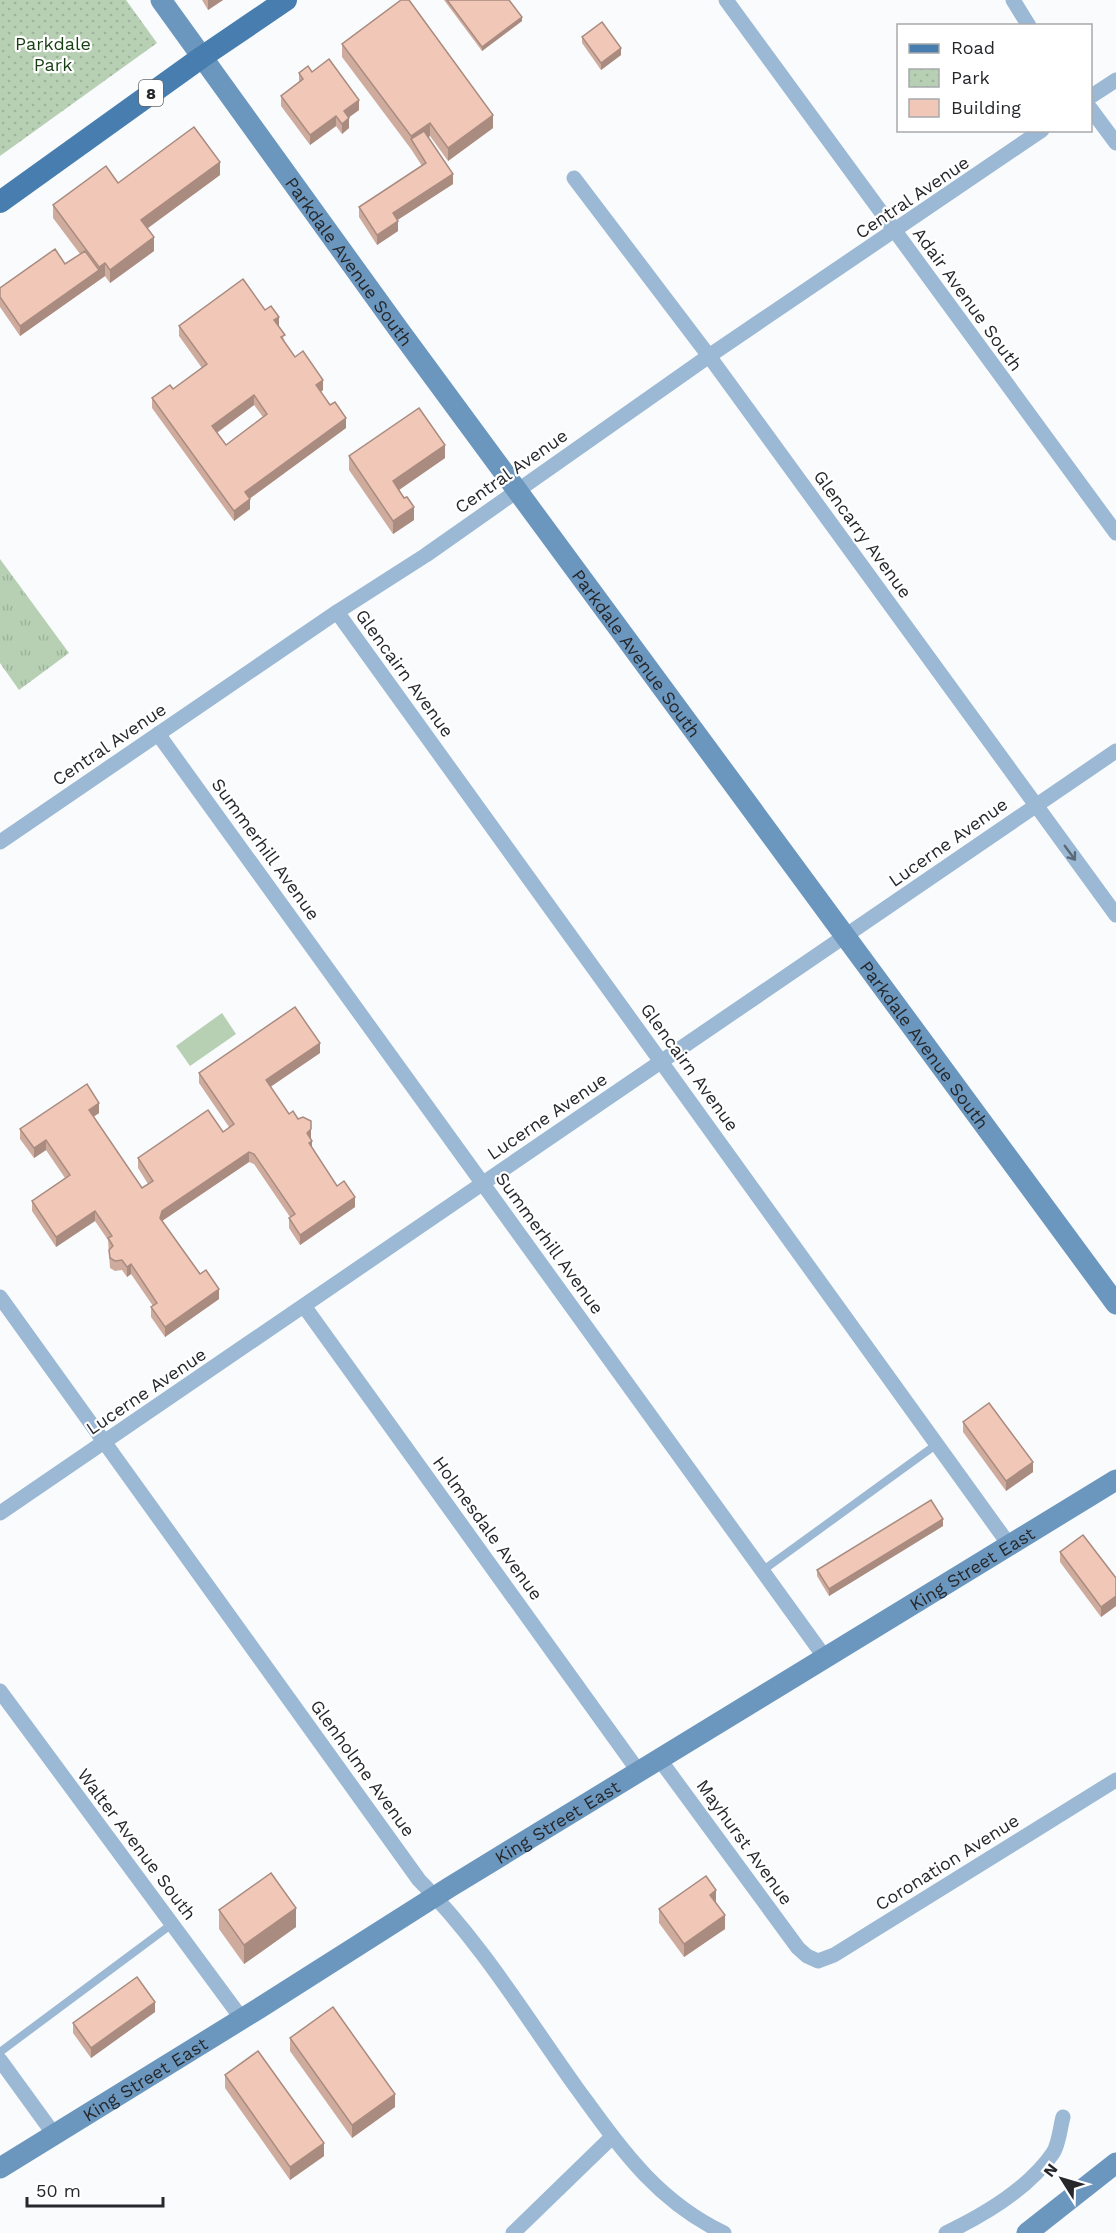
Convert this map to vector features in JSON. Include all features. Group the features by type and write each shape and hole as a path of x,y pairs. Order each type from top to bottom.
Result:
{"main road":[{"name":"Parkdale Avenue South","path":"161,0 516,490 1116,1304"},
{"name":"8","path":"0,202 202,57 286,0"},
{"name":"King Street East","path":"0,2168 53,2133 242,2019 435,1896 1116,1480"},
{"path":"1027,2233 1114,2168"}],"street":[{"name":"Adair Avenue South","path":"726,0 1116,533"},
{"path":"1013,0 1028,24"},
{"path":"1092,96 1116,80"},
{"path":"1092,111 1116,143"},
{"name":"Central Avenue","path":"0,842 337,612 426,555 709,356 896,232 1039,132"},
{"name":"Glencarry Avenue","path":"574,178 709,356 1116,915"},
{"name":"Glencairn Avenue","path":"337,612 1010,1546"},
{"name":"Summerhill Avenue","path":"158,734 826,1659"},
{"name":"Lucerne Avenue","path":"0,1513 1116,751"},
{"name":"Glenholme Avenue","path":"0,1297 419,1880 452,1914 612,2137 647,2180 703,2223 724,2233"},
{"name":"Holmesdale Avenue","path":"304,1306 639,1772"},
{"name":"Walter Avenue South","path":"0,1691 242,2019"},
{"name":"Mayhurst Avenue","path":"660,1760 798,1948"},
{"name":"Coronation Avenue","path":"798,1948 807,1956 818,1961 834,1955 1116,1780"},
{"path":"0,2060 53,2133"},
{"path":"946,2233 972,2220 1029,2180 1054,2152 1063,2117"},
{"path":"513,2233 612,2137"}],"lane":[{"path":"762,1570 937,1443"},
{"path":"0,2052 172,1924"}],"green space":[{"name":"Parkdale Park","path":"0,0 126,0 157,43 0,156"},
{"path":"0,559 69,653 19,690 0,663"},
{"path":"222,1013 236,1034 190,1066 176,1046"}],"building":[{"path":"401,0 409,0 493,115 448,148 430,123 411,136 342,44"},
{"path":"447,0 509,0 522,17 482,47"},
{"path":"602,22 621,48 601,63 582,37"},
{"path":"329,59 359,100 344,111 349,118 342,124 336,116 310,135 281,96 303,79 299,73 308,66 312,72"},
{"path":"194,127 220,162 141,220 154,237 110,270 105,263 99,267 53,205 106,166 118,183"},
{"path":"424,131 453,174 393,213 398,221 377,235 359,207 426,163 411,139"},
{"path":"55,249 65,264 85,251 99,270 20,326 0,297 0,288"},
{"path":"243,279 265,310 271,306 279,317 274,320 285,335 281,337 295,357 303,351 323,380 316,385 330,405 335,402 346,418 245,492 250,499 234,511 152,398 170,385 173,389 207,364 179,326","holes":["254,395 267,414 226,445 212,426"]},
{"path":"419,408 445,445 393,481 404,498 407,497 414,507 393,521 349,456"},
{"path":"295,1007 320,1043 266,1080 289,1114 293,1111 298,1119 303,1117 311,1121 311,1129 307,1133 312,1141 309,1143 337,1186 344,1181 355,1197 300,1235 289,1218 295,1214 254,1154 249,1152 162,1211 160,1218 200,1274 206,1270 219,1289 165,1327 151,1307 157,1303 131,1264 127,1267 122,1260 115,1261 110,1258 109,1250 113,1246 108,1238 112,1236 95,1211 56,1237 32,1201 70,1175 46,1140 34,1148 20,1129 87,1084 99,1103 89,1110 142,1188 153,1181 138,1158 208,1110 223,1132 234,1124 199,1073"},
{"path":"989,1403 1033,1462 1006,1481 963,1422"},
{"path":"931,1500 943,1519 829,1589 817,1570"},
{"path":"1083,1535 1116,1578 1116,1596 1101,1607 1060,1552"},
{"path":"271,1873 296,1908 244,1945 219,1910"},
{"path":"706,1876 716,1890 710,1895 725,1915 684,1944 659,1909"},
{"path":"137,1977 155,2002 91,2048 73,2023"},
{"path":"333,2007 395,2094 352,2125 290,2038"},
{"path":"258,2051 324,2143 290,2167 225,2075"}]}
